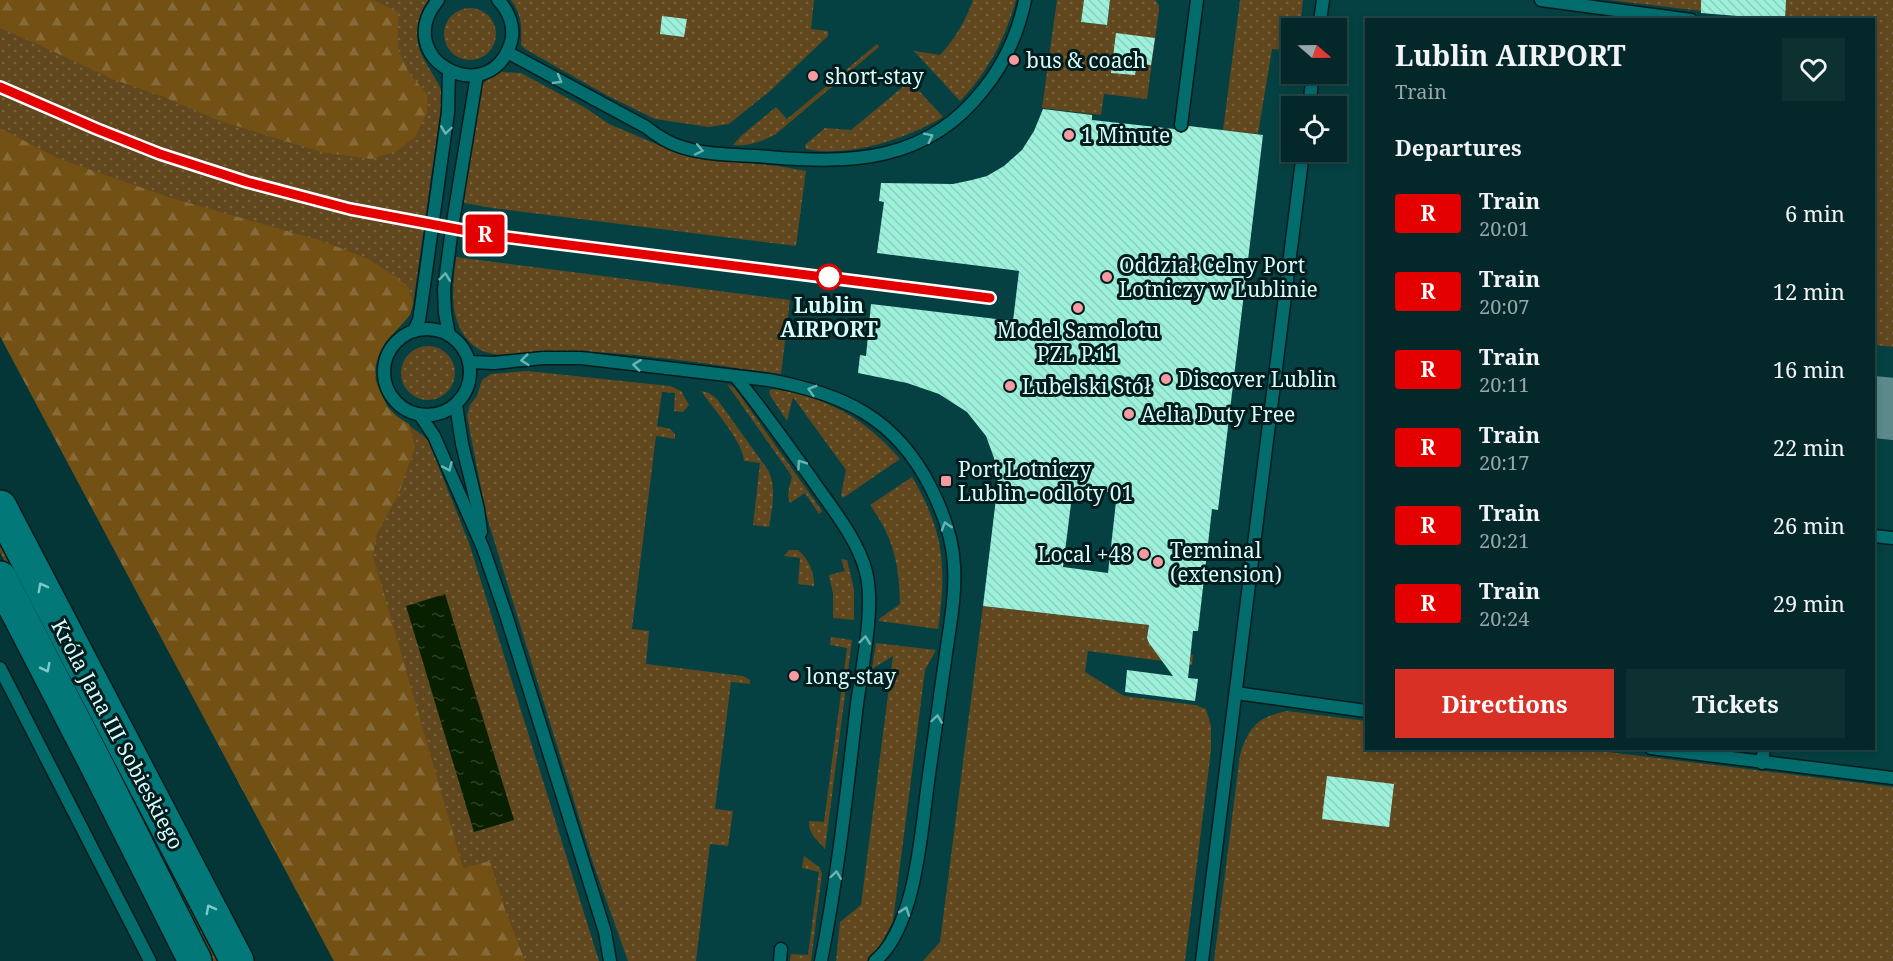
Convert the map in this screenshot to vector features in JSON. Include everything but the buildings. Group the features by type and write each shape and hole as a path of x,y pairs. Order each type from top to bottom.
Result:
{"main road":[{"name":"Króla Jana III Sobieskiego","path":"0,507 237,961"},
{"name":"Króla Jana III Sobieskiego","path":"0,578 195,961"}],"lane":[{"path":"438,0 430,9 426,23 425,37 429,51 437,63 463,76 487,72 496,66 507,52 512,39 512,26 508,12 498,0"},
{"path":"507,52 666,141 680,146 719,154 826,161 845,160 874,156 911,146 943,130 959,117 987,86 1007,56 1020,24 1025,0"},
{"path":"1181,125 1197,0"},
{"path":"1320,18 1323,0"},
{"path":"1541,0 1675,18"},
{"path":"414,331 419,320 448,112 449,71"},
{"path":"449,335 444,289 477,75"},
{"path":"1202,961 1302,162"},
{"path":"432,330 449,335 458,342 469,362 471,374 464,396 456,405 439,414 420,415 397,404 385,382 384,369 393,346 414,331 432,330"},
{"path":"469,362 494,363 543,358 582,358 769,380 819,392 866,413 884,425 918,462 940,505 949,533 954,578 951,613 915,874 905,914 891,942 875,961"},
{"path":"735,376 773,424 837,515 858,550 866,571 869,589 867,631 842,829 821,961"},
{"path":"456,405 462,444 478,509 483,548"},
{"path":"420,415 434,436 483,548 605,932 610,961"},
{"path":"1875,536 1893,538"},
{"path":"0,668 150,961"},
{"path":"1236,693 1365,711"},
{"path":"1666,750 1893,778"},
{"path":"1762,763 1764,750"},
{"path":"605,932 620,961"}],"shaded area":[{"path":"0,0 1893,0 1893,961 334,961 0,336"},
{"path":"0,0 429,0 420,18 417,32 418,42 420,51 443,94 413,304 405,320 380,351 376,382 383,401 390,410 428,440 469,543 599,961 334,961 0,336"},
{"path":"511,0 814,0 811,29 828,31 828,36 770,91 729,124 709,127 655,119 608,96 525,49 521,45 519,16"},
{"path":"973,0 1016,0 1007,28 987,67 960,101 914,51 940,55 960,29"},
{"path":"1057,0 1084,0 1081,22 1107,25 1110,0 1155,0 1159,5 1159,10 1147,99 1104,94 1101,115 1042,108"},
{"path":"1240,0 1303,0 1301,18 1281,18 1281,50 1272,49 1258,134 1223,130"},
{"path":"1609,0 1893,0 1893,347 1875,345 1875,18 1761,18"},
{"path":"465,8 475,8 485,12 492,19 496,34 492,49 485,56 475,60 465,60 455,56 448,49 444,39 444,29 448,19 455,12"},
{"path":"877,44 879,47 776,134 755,143 733,145 776,107 787,119"},
{"path":"501,72 521,73 584,107 609,124 668,149 697,157 806,171 796,246 464,203 473,119 481,86 491,76"},
{"path":"910,81 943,117 912,133 877,145 840,151 806,149 805,145 825,128 851,130"},
{"path":"456,257 790,300 781,374 666,358 608,353 550,351 501,355 482,351 465,337 459,327 453,293"},
{"path":"428,346 438,348 447,354 453,363 455,373 453,383 447,392 438,398 428,400 418,398 409,392 403,383 401,373 403,363 409,354 418,348"},
{"path":"527,371 670,386 681,391 689,405 683,412 674,411 675,393 662,392 657,426 670,429 675,434 675,439 656,436 632,629 649,631 646,664 743,676 750,680 750,684 731,682 715,809 733,811 728,846 710,844 696,961 628,961 593,863 486,514 467,416 470,405 477,396 482,380 491,374"},
{"path":"727,384 734,387 822,511 819,514 805,493 790,503 788,493 792,477"},
{"path":"772,389 809,397 843,411 873,432 900,459 843,498 841,495 846,470 793,397 787,421 770,395 769,391"},
{"path":"701,391 717,399 768,470 773,491 769,527 753,525 760,463 744,461 743,453 727,425"},
{"path":"912,477 923,496 937,532 942,568 938,629 879,621 900,604 899,590 894,552 885,529 870,505"},
{"path":"0,527 220,961 211,961 0,552"},
{"path":"789,550 798,550 805,557 812,571 814,586 798,584 800,558 784,556"},
{"path":"841,559 847,560 854,589 854,620 833,618 833,593 829,575 845,571"},
{"path":"983,606 1149,625 1147,639 1160,651 1193,655 1192,665 1088,651 1085,672 1124,696 1195,705 1206,709 1211,726 1211,750 1185,961 923,961 940,942"},
{"path":"831,637 852,640 825,849 812,833 809,821 824,822 847,648 830,645"},
{"path":"876,643 936,650 925,670 893,921 877,952 867,961 836,961 840,922 861,905 893,656 872,669"},
{"path":"1287,711 1365,721 1365,750 1592,750 1893,787 1893,961 1214,961 1240,755 1251,730 1261,720"},
{"path":"804,856 819,867 822,873 811,961 790,961 791,954 808,955 819,872 802,868"}],"green space":[{"path":"0,0 373,0 398,12 398,50 409,73 427,94 427,112 416,136 397,151 371,159 321,152 220,121 164,97 112,79 0,28"},
{"path":"0,128 57,158 168,197 319,240 366,258 394,275 408,287 413,304 410,315 386,341 375,366 375,379 387,406 397,417 409,424 415,447 399,493 377,534 373,556 463,868 490,861 504,907 525,961 334,961 0,336"}],"water":[{"path":"445,594 514,820 474,832 406,606"}],"taxiway":[{"path":"1875,407 1893,409"}],"railway":[{"path":"0,87 97,129 196,166 350,209 489,235 990,298"}],"train":[{"name":"R","path":"0,87 160,154 247,182 350,209 489,235 990,298"}],"place":[{"name":"bus & coach","path":"1014,60"},
{"name":"short-stay","path":"813,76"},
{"name":"1 Minute","path":"1069,135"},
{"name":"Lublin AIRPORT","path":"829,277"},
{"name":"Oddział Celny Port Lotniczy w Lublinie","path":"1107,277"},
{"name":"Model Samolotu PZL P.11","path":"1078,308"},
{"name":"Discover Lublin","path":"1166,379"},
{"name":"Lubelski Stół","path":"1010,386"},
{"name":"Aelia Duty Free","path":"1129,414"},
{"name":"Port Lotniczy Lublin - odloty 01","path":"946,481"},
{"name":"Local +48","path":"1144,554"},
{"name":"Terminal (extension)","path":"1158,562"},
{"name":"long-stay","path":"794,676"}]}
